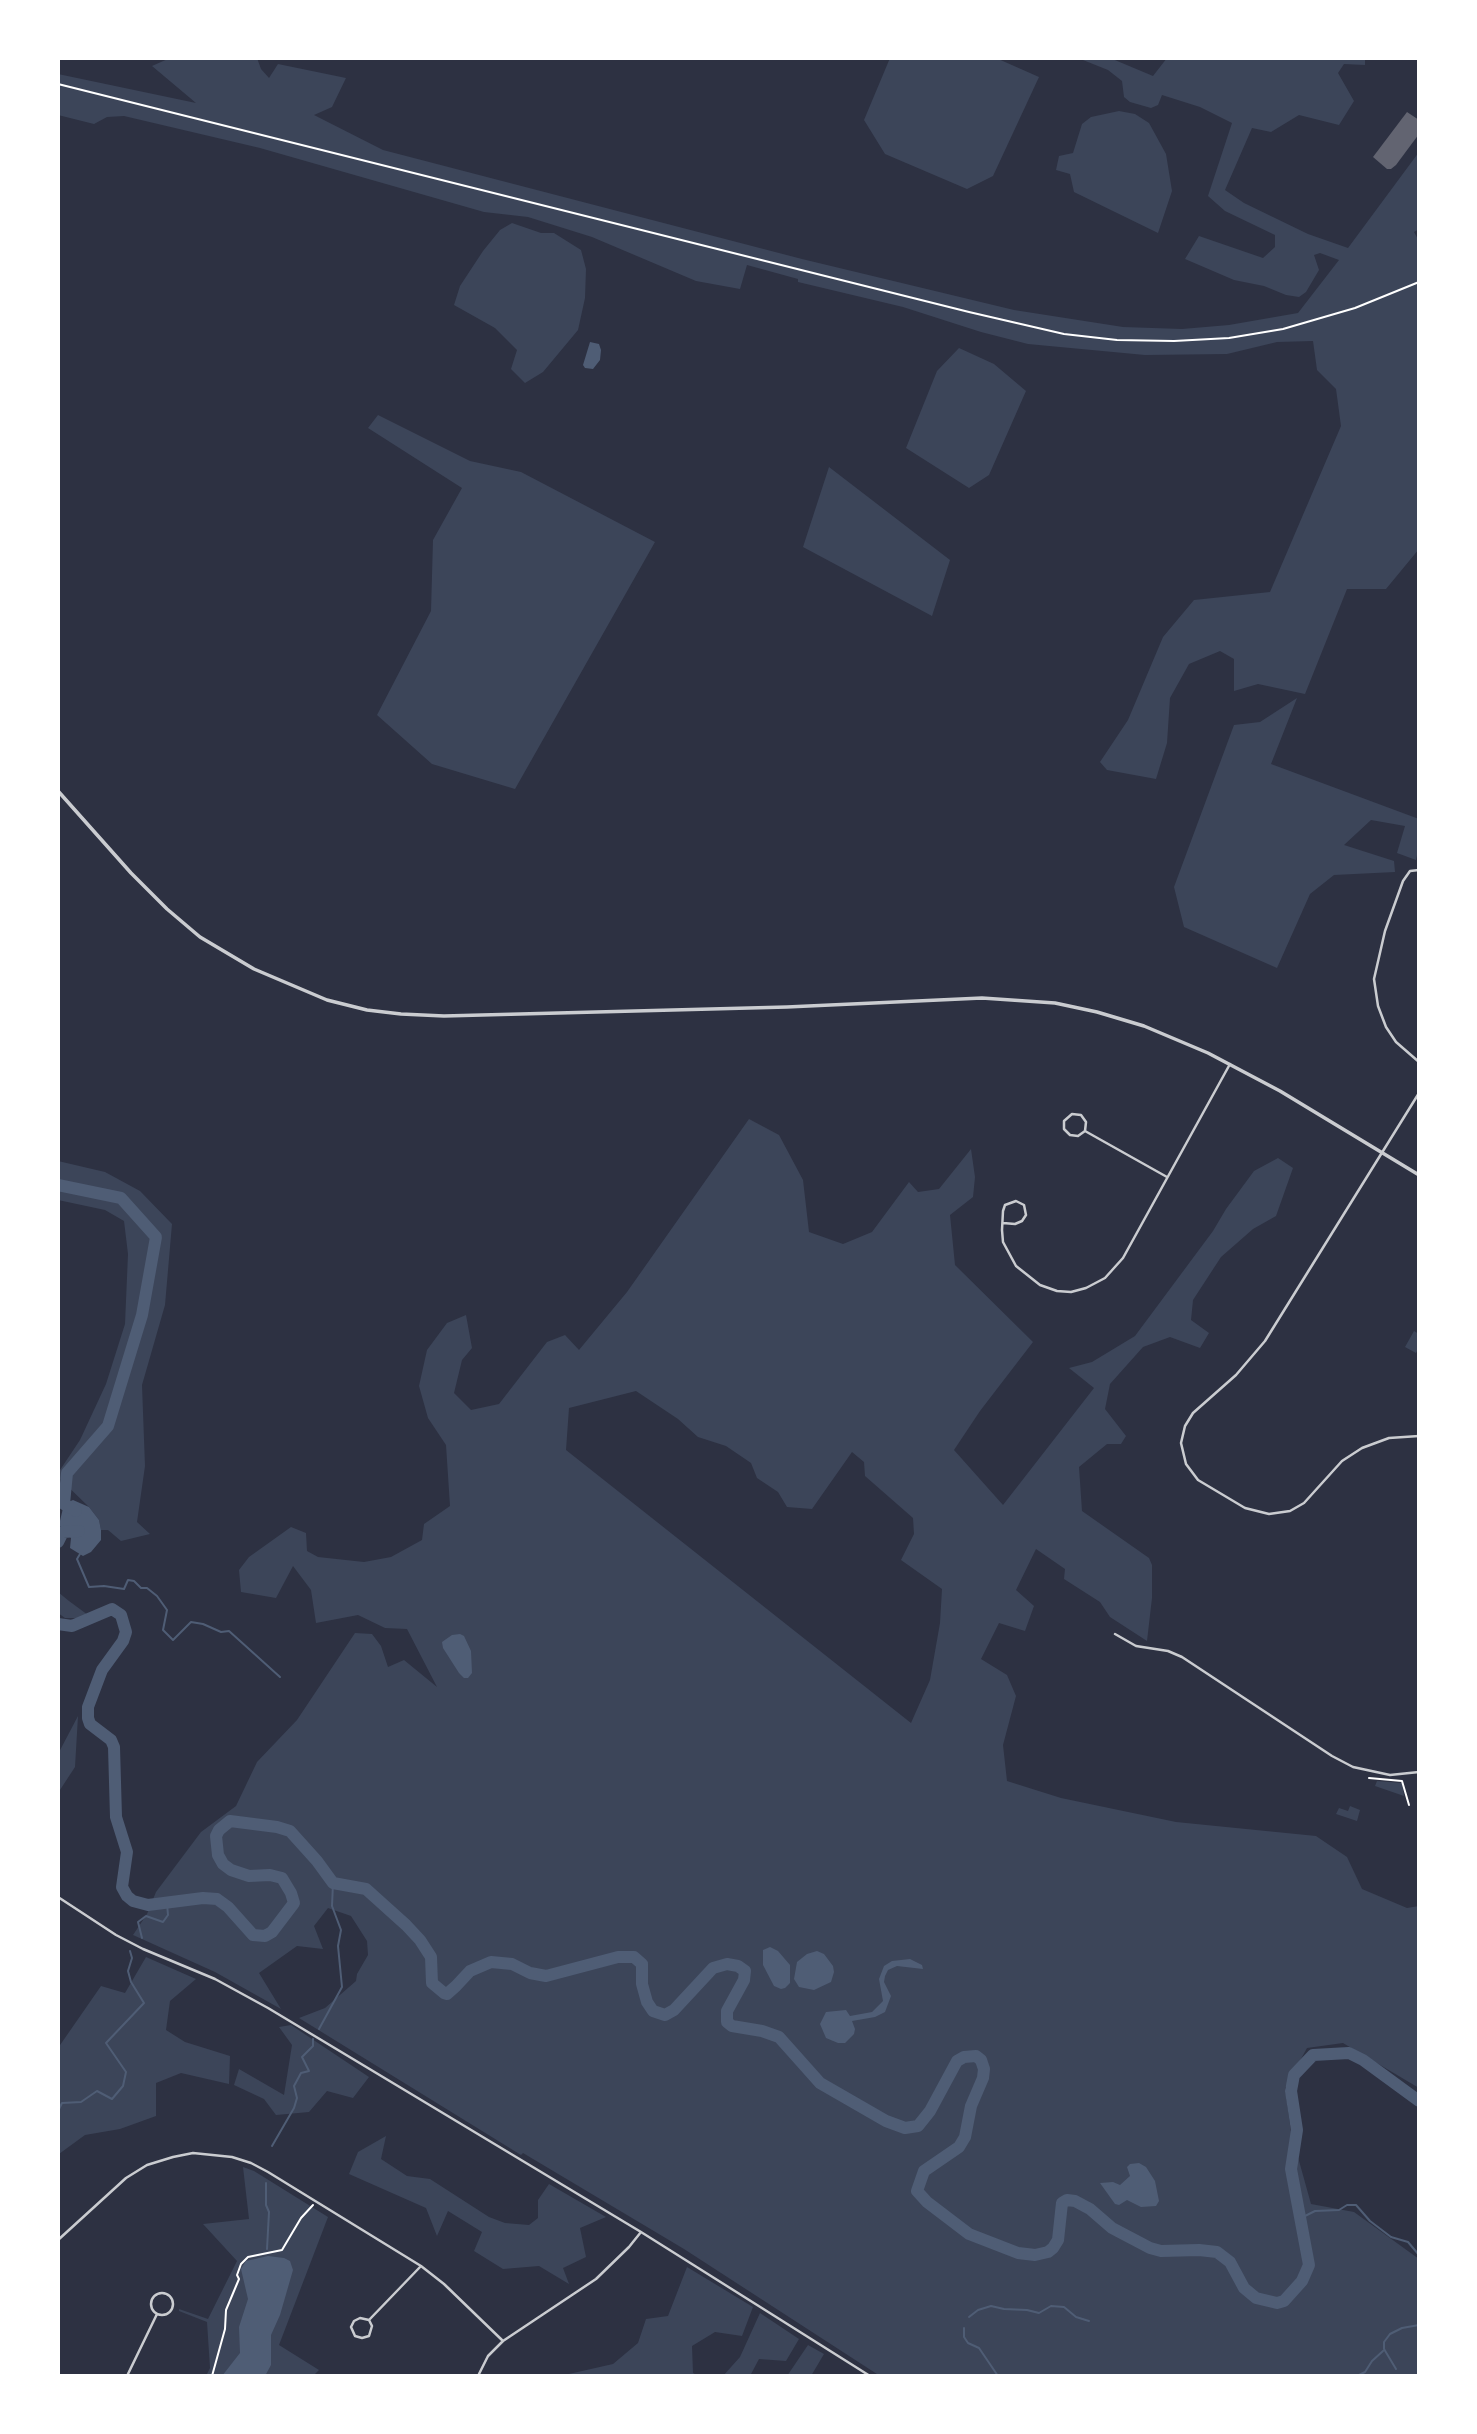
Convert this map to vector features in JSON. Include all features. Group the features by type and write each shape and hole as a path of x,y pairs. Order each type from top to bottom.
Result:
{"street":[{"path":"58,791 131,873 200,937 254,969 327,1000 378,1012 444,1016 787,1007 982,998 1045,1001 1085,1009 1181,1040 1230,1064 1419,1175"},
{"path":"1419,870 1408,872 1403,881 1385,932 1374,985 1378,1006 1388,1032 1419,1062"},
{"path":"1003,1223 1022,1222 1027,1212 1024,1205 1016,1200 1004,1208 1003,1223 1003,1238 1006,1250 1023,1273 1040,1285 1066,1292 1081,1290 1105,1278 1119,1263 1230,1064"},
{"path":"1419,1093 1258,1351 1237,1375 1196,1410 1183,1430 1181,1443 1184,1461 1198,1480 1249,1510 1263,1514 1285,1512 1304,1503 1342,1461 1362,1447 1395,1437 1419,1436"},
{"path":"1070,1114 1079,1114 1086,1122 1085,1131 1078,1136 1070,1135 1064,1129 1064,1121 1070,1114"},
{"path":"1085,1131 1167,1177"},
{"path":"1115,1634 1136,1646 1168,1651 1185,1659 1349,1765 1385,1774 1419,1772"},
{"path":"58,1897 107,1930 143,1949 215,1979 268,2008 641,2232 870,2376"},
{"path":"58,2240 127,2178 147,2165 193,2153 213,2153 251,2163 421,2266 444,2284 503,2341"},
{"path":"478,2376 488,2356 503,2341 596,2279 641,2232"},
{"path":"369,2320 421,2266"},
{"path":"157,2295 167,2295 172,2300 171,2310 166,2314 157,2314 152,2308 152,2301 157,2295"},
{"path":"127,2376 157,2314"},
{"path":"359,2318 369,2320 371,2333 365,2338 355,2336 351,2327 354,2321 359,2318"}],"path":[{"path":"58,84 1064,334 1117,340 1229,338 1283,329 1355,308 1419,282"},
{"path":"1369,1778 1402,1781 1409,1805"},
{"path":"212,2376 225,2329 226,2310 239,2279 237,2275 241,2264 251,2256 282,2250 301,2218 315,2201"}],"shaded area":[{"path":"170,58 257,58 261,69 269,78 278,64 346,78 332,107 314,115 383,150 802,259 1014,310 1123,327 1182,329 1229,325 1298,313 1339,260 1320,253 1314,255 1319,270 1306,292 1299,297 1234,280 1185,259 1199,236 1263,258 1275,247 1275,235 1225,211 1208,196 1232,123 1200,107 1162,95 1158,105 1151,108 1130,102 1124,97 1122,81 1108,70 1078,58 1110,58 1153,76 1167,58 1365,58 1365,65 1344,64 1338,73 1354,101 1339,125 1299,115 1271,132 1252,128 1225,190 1244,203 1308,234 1348,248 1419,152 1419,229 1414,232 1419,241 1419,549 1386,589 1347,589 1305,694 1258,684 1234,691 1234,659 1220,651 1189,664 1170,698 1167,743 1156,779 1107,770 1100,762 1128,720 1163,637 1194,600 1270,592 1341,426 1336,389 1317,370 1313,341 1277,342 1227,354 1145,355 1028,344 903,307 798,282 798,279 747,265 740,289 696,281 592,237 528,217 484,212 260,148 124,116 107,117 94,124 58,115 58,74 196,103 152,66"},
{"path":"890,58 996,58 1039,77 993,176 967,189 885,154 864,120"},
{"path":"1119,111 1135,114 1149,123 1166,154 1172,191 1158,233 1074,192 1070,174 1056,170 1059,156 1073,153 1082,124 1091,117"},
{"path":"512,223 541,233 554,233 581,250 586,269 585,298 578,330 543,372 525,383 511,369 517,350 495,328 454,305 460,286 483,251 500,230"},
{"path":"590,342 599,344 601,350 600,360 593,369 583,365"},
{"path":"959,348 994,364 1026,391 989,475 969,488 906,448 937,371"},
{"path":"378,415 470,461 521,472 655,542 515,789 432,764 377,715 431,611 433,540 462,488 368,428"},
{"path":"829,467 950,560 932,616 803,547"},
{"path":"1297,698 1271,764 1419,819 1419,846 1416,860 1397,853 1405,826 1371,820 1344,845 1394,861 1395,872 1334,875 1310,894 1277,968 1184,927 1174,887 1234,725 1260,722"},
{"path":"749,1119 779,1135 803,1180 809,1232 843,1244 872,1232 909,1182 918,1192 939,1189 971,1149 975,1177 973,1197 950,1215 955,1265 1033,1342 954,1450 1003,1505 1094,1388 1069,1368 1092,1362 1135,1336 1254,1171 1278,1158 1293,1168 1276,1216 1253,1229 1221,1257 1193,1300 1191,1320 1209,1333 1200,1348 1170,1337 1143,1347 1110,1384 1105,1409 1126,1436 1121,1444 1107,1444 1079,1467 1082,1511 1149,1558 1152,1565 1152,1598 1147,1641 1110,1617 1100,1602 1064,1579 1065,1569 1036,1549 1016,1590 1034,1606 1025,1631 999,1623 981,1659 1007,1675 1016,1696 1003,1745 1007,1781 1061,1798 1176,1822 1316,1836 1347,1857 1362,1889 1407,1908 1419,1906 1419,2088 1343,2043 1307,2048 1285,2088 1291,2132 1311,2204 1354,2212 1419,2259 1419,2376 880,2376 684,2249 523,2153 521,2155 299,2018 325,2008 356,1981 368,1955 367,1941 351,1916 328,1908 314,1926 323,1949 297,1946 259,1973 281,2009 215,1972 133,1935 147,1914 156,1892 201,1832 236,1806 257,1762 297,1720 355,1633 372,1634 381,1646 388,1667 404,1660 437,1687 407,1629 385,1628 358,1615 316,1623 311,1590 293,1566 276,1598 241,1592 239,1570 249,1557 291,1527 306,1533 307,1551 318,1557 364,1562 391,1557 422,1540 424,1524 450,1506 446,1445 428,1418 419,1386 427,1350 447,1323 466,1315 472,1348 462,1360 454,1393 471,1410 499,1404 547,1342 565,1335 579,1350 627,1292","holes":["636,1391 678,1419 698,1437 726,1446 751,1463 757,1478 778,1492 787,1507 812,1509 852,1452 864,1462 865,1476 913,1518 914,1534 901,1560 942,1589 940,1623 930,1680 911,1723 566,1450 569,1408"]},
{"path":"58,1161 105,1172 140,1191 172,1224 165,1305 142,1385 145,1466 137,1522 150,1534 121,1541 108,1530 101,1530 99,1520 58,1477 58,1473 80,1440 106,1384 125,1324 128,1254 124,1221 105,1210 58,1200"},
{"path":"1414,1331 1419,1334 1416,1353 1405,1347"},
{"path":"73,1500 89,1507 99,1520 101,1530 101,1540 91,1552 83,1556 70,1548 71,1538 59,1525 64,1504"},
{"path":"58,1592 88,1615 84,1618 65,1618 58,1613"},
{"path":"452,1635 464,1636 471,1651 472,1673 468,1678 459,1673 443,1648 442,1642"},
{"path":"78,1716 75,1767 58,1793 58,1754"},
{"path":"1377,1781 1402,1783 1404,1796 1375,1786"},
{"path":"1350,1806 1360,1810 1357,1821 1336,1814 1339,1808 1348,1811"},
{"path":"770,1947 778,1951 790,1965 790,1983 785,1988 774,1986 763,1965 763,1950"},
{"path":"817,1951 824,1954 833,1966 831,1982 814,1990 799,1987 794,1979 797,1962 807,1954"},
{"path":"146,1957 196,1979 170,2001 166,2030 185,2042 230,2056 229,2084 181,2073 156,2083 156,2116 120,2129 85,2135 58,2157 58,2048 101,1986 125,1993"},
{"path":"910,1959 922,1965 923,1969 897,1966 888,1970 884,1982 891,1996 885,2012 875,2017 852,2021 854,2034 845,2043 826,2038 820,2024 826,2012 846,2010 850,2016 872,2012 883,2001 879,1979 884,1966 892,1961"},
{"path":"291,2025 369,2077 353,2098 327,2091 309,2112 276,2115 264,2099 234,2085 239,2069 284,2095 292,2045 279,2027"},
{"path":"386,2136 381,2159 407,2176 430,2179 489,2217 505,2223 529,2225 538,2218 538,2200 549,2184 606,2217 580,2228 586,2257 563,2268 569,2284 539,2266 503,2269 474,2251 482,2232 448,2211 437,2236 426,2208 349,2174 358,2152"},
{"path":"1139,2163 1146,2167 1155,2181 1159,2201 1156,2206 1141,2207 1127,2200 1119,2205 1115,2204 1100,2183 1113,2182 1120,2185 1130,2176 1127,2167"},
{"path":"243,2167 254,2171 328,2217 279,2345 319,2370 313,2376 206,2376 210,2368 207,2322 179,2311 208,2319 237,2261 203,2224 249,2219"},
{"path":"268,2256 290,2261 293,2270 280,2315 271,2335 271,2365 265,2376 222,2376 240,2353 239,2327 248,2299 241,2269 246,2261"},
{"path":"687,2267 753,2307 742,2336 715,2332 692,2346 693,2373 698,2376 560,2376 613,2364 638,2343 646,2319 668,2316"},
{"path":"760,2313 799,2339 786,2361 759,2359 750,2376 723,2376 740,2357"},
{"path":"808,2345 824,2354 811,2376 787,2376"}],"building":[{"path":"1407,112 1419,120 1419,134 1396,165 1387,169 1373,157"}],"waterway":[{"path":"58,1185 121,1198 156,1237 142,1315 108,1426 67,1473 64,1504 76,1511"},
{"path":"58,1542 63,1532 79,1531"},
{"path":"80,1554 77,1559 89,1587 124,1589 128,1580 134,1581 141,1588 147,1588 157,1596 167,1610 163,1630 173,1640 191,1622 221,1632 229,1631 280,1677"},
{"path":"58,1624 72,1626 112,1609 121,1615 126,1632 123,1641 102,1670 88,1707 88,1718 90,1724 111,1740 114,1747 116,1817 127,1852 122,1887 133,1901 148,1905 203,1898 217,1899 228,1907 253,1935 265,1936 272,1932 294,1903 291,1893 282,1878 270,1875 249,1876 223,1864 218,1855 216,1836 230,1821 277,1827 290,1831 333,1883 366,1889 406,1925 431,1957 432,1983 447,1994 470,1971 491,1962 512,1964 530,1973 546,1976 618,1957 634,1957 642,1964 642,1984 647,2002 653,2011 665,2015 674,2010 713,1968 727,1964 738,1966 745,1971 744,1980 727,2011 727,2022 732,2026 779,2037 820,2083 886,2121 905,2128 918,2126 930,2111 957,2061 976,2056 981,2060 984,2069 983,2078 971,2106 965,2137 959,2147 924,2171 917,2191 927,2202 969,2234 1018,2253 1035,2255 1053,2248 1058,2240 1062,2203 1067,2200 1075,2201 1090,2209 1112,2228 1150,2248 1161,2251 1217,2252 1230,2262 1244,2288 1256,2298 1277,2303 1284,2301 1302,2281 1309,2265 1291,2169 1297,2130 1291,2091 1294,2075 1313,2055 1349,2053 1363,2060 1419,2101"},
{"path":"319,2029 342,1987 338,1946 341,1930 332,1906 333,1883"},
{"path":"142,1938 138,1922 146,1916 163,1922 168,1915 167,1904"},
{"path":"58,2111 62,2103 81,2102 97,2091 112,2099 123,2086 126,2072 106,2043 144,2003 131,1982 128,1971 132,1958 130,1951"},
{"path":"272,2146 294,2108 297,2098 294,2086 301,2073 309,2071 302,2057 313,2046 313,2039"},
{"path":"266,2183 266,2205 269,2212 267,2249"},
{"path":"1301,2218 1315,2211 1339,2210 1347,2205 1356,2205 1370,2221 1391,2237 1408,2242 1419,2255"},
{"path":"969,2317 978,2310 991,2306 1039,2313 1051,2306 1064,2307 1076,2317 1089,2321"},
{"path":"1396,2369 1384,2349 1384,2342 1390,2334 1402,2328 1419,2325"},
{"path":"964,2328 964,2337 968,2343 979,2348 998,2376"},
{"path":"1357,2376 1365,2372 1383,2351"}]}
